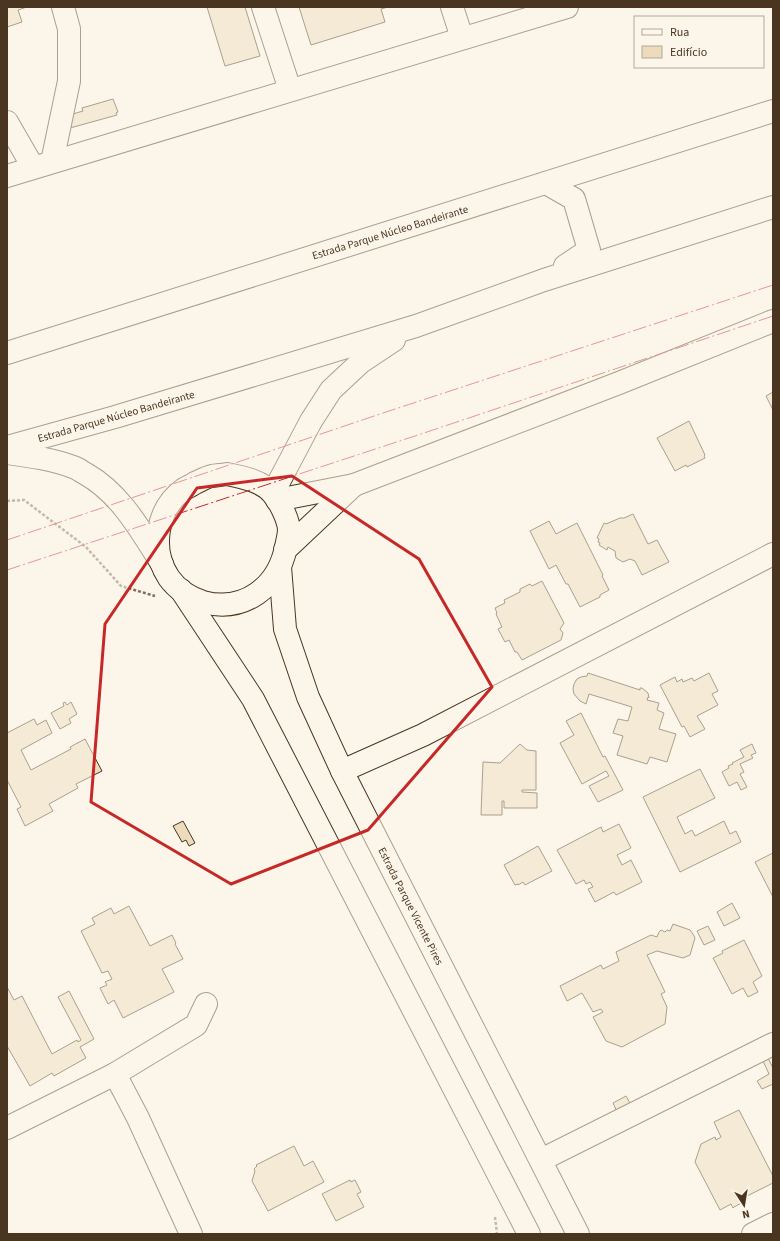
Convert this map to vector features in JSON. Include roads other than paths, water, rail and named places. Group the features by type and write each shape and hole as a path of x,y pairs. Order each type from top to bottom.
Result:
{"main road":[{"path":"42,165 68,81 69,29 63,7"},
{"path":"263,7 290,90"},
{"path":"452,7 462,38"},
{"path":"7,176 462,38 541,11 567,7"},
{"name":"Estrada Parque Núcleo Bandeirante","path":"7,353 773,111"},
{"path":"7,122 42,165"},
{"path":"544,280 589,250 574,199 546,183"},
{"name":"Estrada Parque Núcleo Bandeirante","path":"7,447 123,415 416,326 544,280 773,207"},
{"path":"275,496 354,485 619,383 773,321"},
{"path":"275,496 311,421 331,390 361,362 416,326"},
{"path":"7,453 47,459 74,467 96,480 116,498 132,518 162,564"},
{"name":"Estrada Parque Vicente Pires","path":"181,590 195,599 212,604 228,604 245,600 259,592 271,581 282,559 289,530 284,510 275,496 258,482 227,474 211,476 184,490 172,501 163,515 158,531 158,548 162,564 170,578 181,590 254,699 529,1234"},
{"path":"282,559 354,485"},
{"path":"342,771 423,735 773,554"},
{"name":"Estrada Parque Vicente Pires","path":"282,559 285,629 308,697 342,771 578,1234"},
{"path":"7,1128 115,1074 196,1025 206,1004"},
{"path":"540,1160 773,1044"},
{"path":"115,1074 138,1118 191,1234"},
{"path":"753,1234 773,1224"}]}
